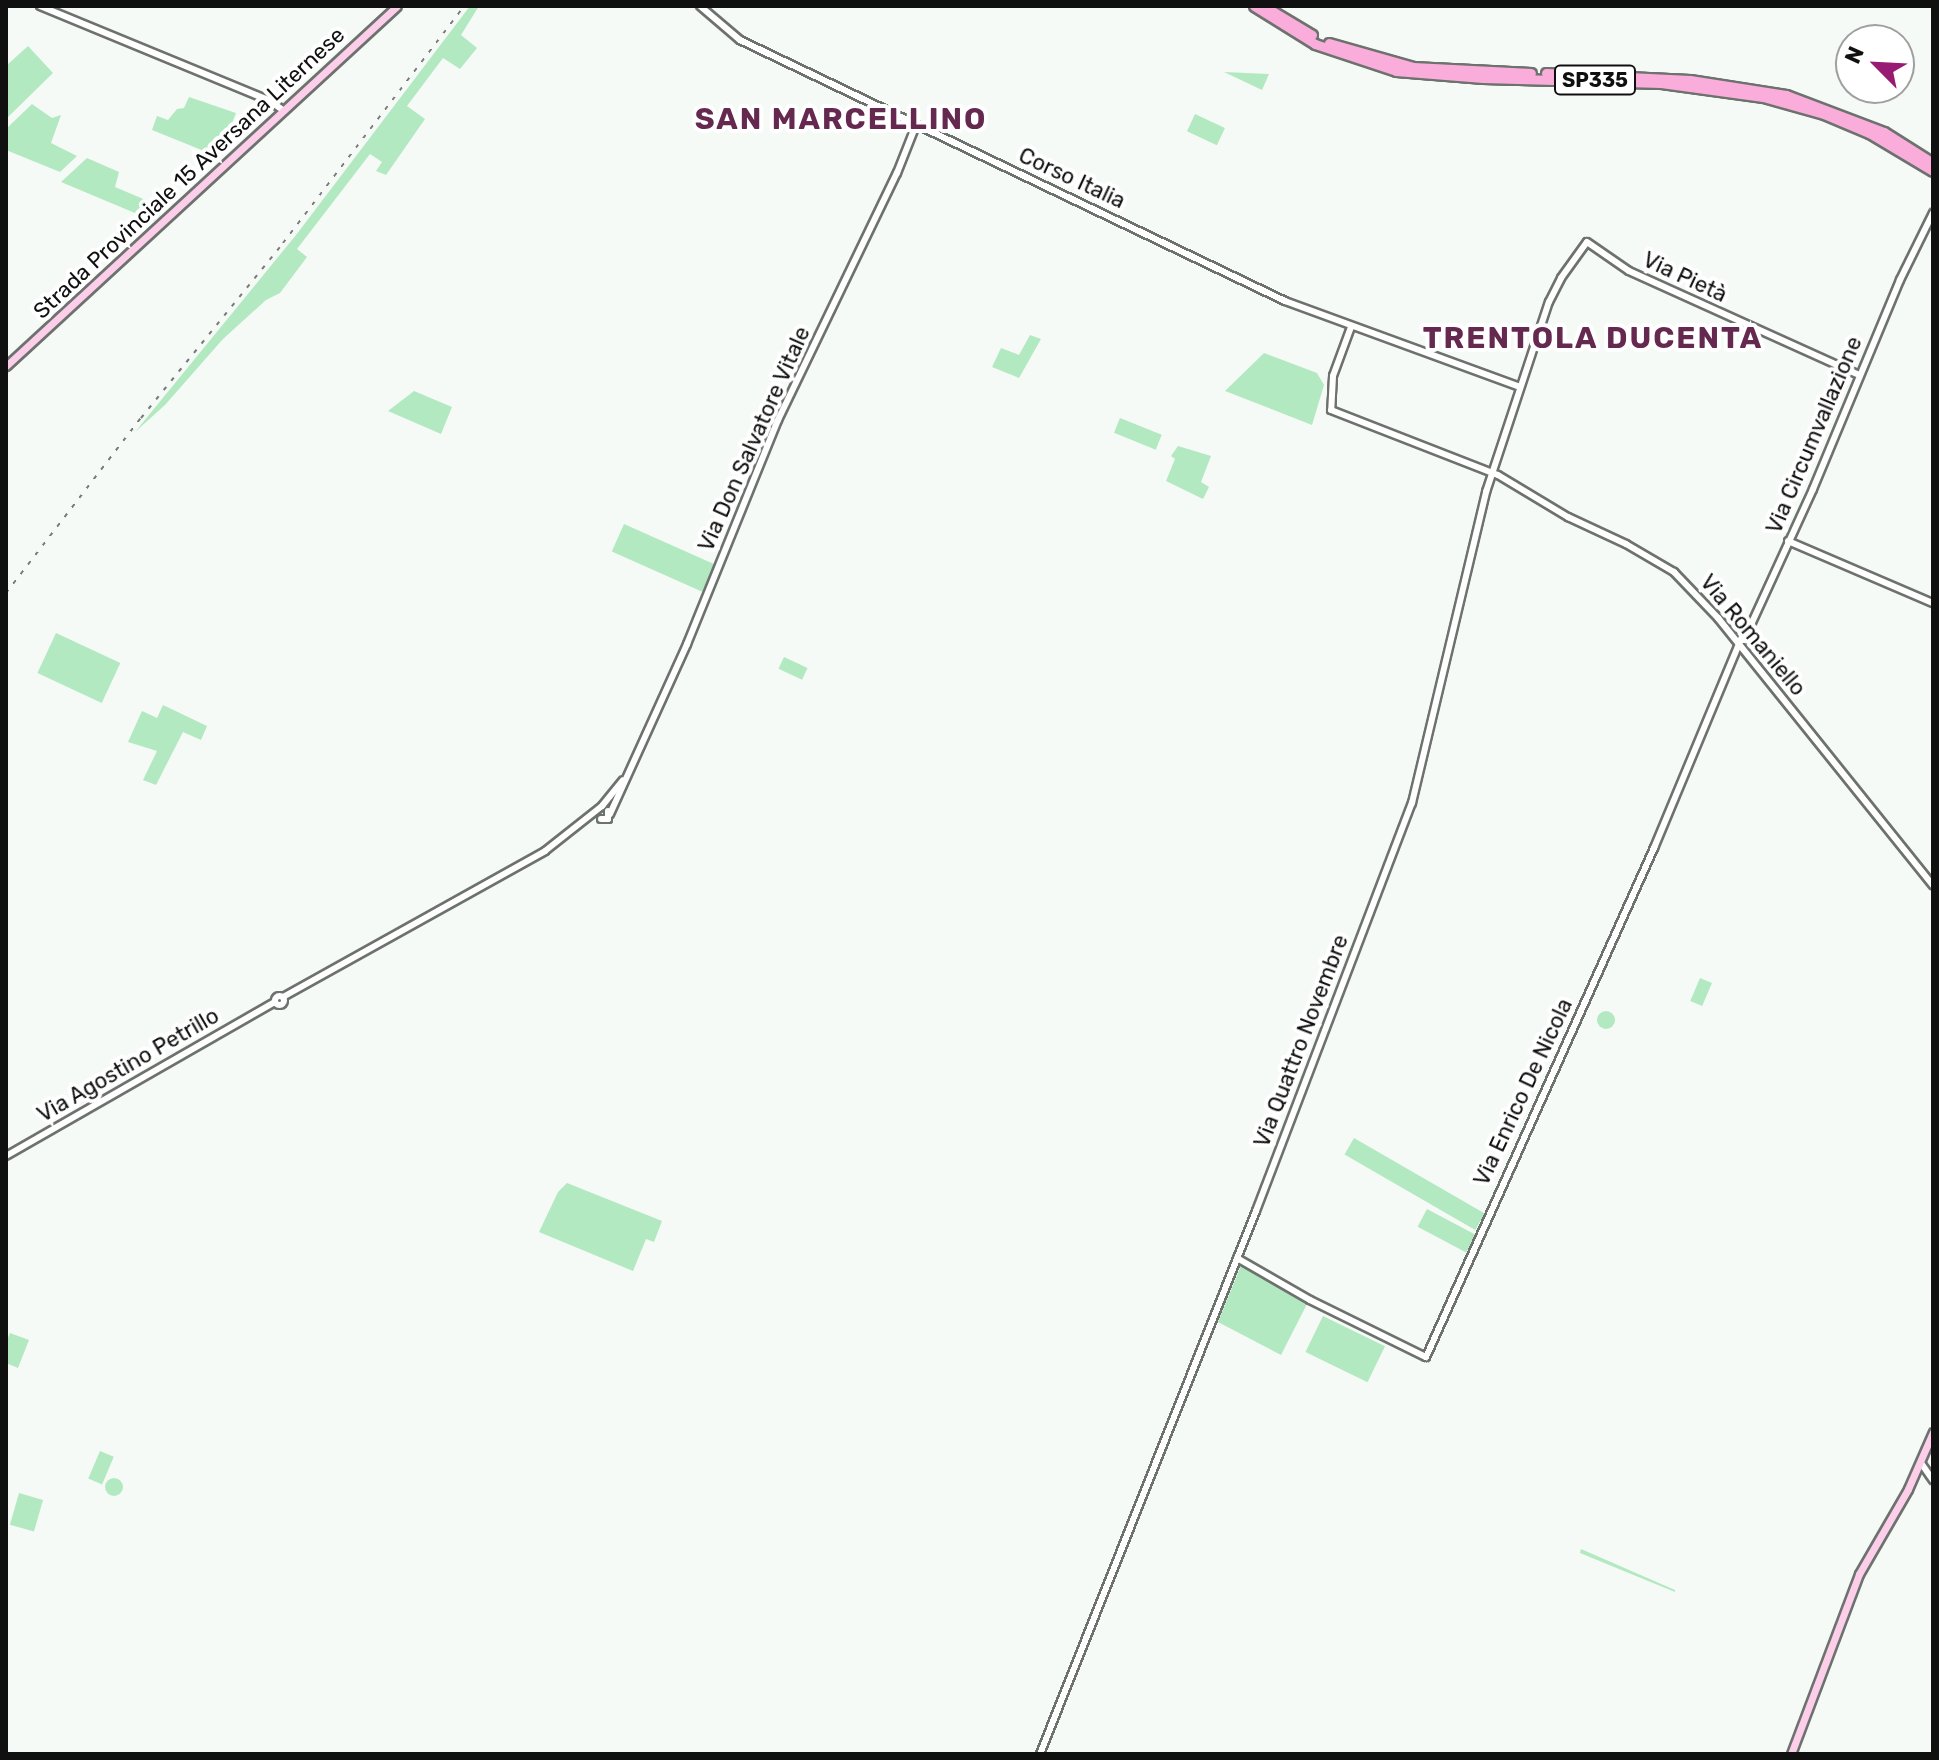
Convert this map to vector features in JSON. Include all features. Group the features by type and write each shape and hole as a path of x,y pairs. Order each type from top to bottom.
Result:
{"highway":[{"name":"SP335","path":"1254,6 1315,44 1396,71 1483,78 1661,83 1763,97 1824,114 1869,133 1933,171"},
{"name":"SP335","path":"1264,6 1340,48 1413,67 1639,75 1725,83 1786,95 1884,132 1933,163"}],"main road":[{"name":"Strada Provinciale 15 Aversana Liternese","path":"6,366 397,6"},
{"path":"1791,1754 1859,1574 1921,1463 1933,1432"}],"street":[{"path":"40,6 270,101 283,110"},
{"name":"Corso Italia","path":"700,6 740,40 1285,301 1520,387"},
{"name":"Via Don Salvatore Vitale","path":"600,812 607,820 687,644 800,369 897,173 916,125"},
{"name":"Via Circumvallazione","path":"1741,641 1933,213"},
{"name":"Via Quattro Novembre","path":"1040,1754 1237,1258 1412,803 1492,473 1542,323 1561,278 1587,242"},
{"name":"Via Pietà","path":"1587,242 1629,271 1859,375"},
{"name":"Via Romaniello","path":"1351,327 1333,376 1331,410 1492,473 1568,517 1657,561 1691,588 1741,641 1933,885"},
{"path":"1788,541 1933,603"},
{"name":"Via Enrico De Nicola","path":"1237,1258 1310,1300 1426,1357 1654,848 1741,641"},
{"name":"Via Don Salvatore Vitale","path":"283,997 545,851 600,812 630,771"},
{"name":"Via Agostino Petrillo","path":"6,1156 272,1004 277,996 283,997"},
{"path":"1921,1463 1933,1480"}],"green space":[{"path":"470,6 479,6 461,35 477,48 460,69 443,58 407,106 425,119 386,175 376,171 382,162 370,154 297,249 307,257 280,293 266,300 223,339 165,405 135,432 296,235"},
{"path":"28,46 53,73 6,119 6,66"},
{"path":"1224,72 1269,74 1262,90"},
{"path":"189,97 236,113 219,157 152,130 157,116 168,120 177,109 184,108"},
{"path":"32,104 52,118 61,115 51,143 77,156 60,172 6,150 6,129"},
{"path":"1195,114 1225,128 1217,145 1187,131"},
{"path":"87,158 119,172 115,187 167,209 154,221 61,182"},
{"path":"1030,335 1041,339 1019,378 992,367 1001,348 1019,355"},
{"path":"1264,353 1317,373 1324,385 1312,425 1225,391"},
{"path":"414,391 452,407 441,434 388,411"},
{"path":"1120,418 1162,435 1156,450 1114,433"},
{"path":"1178,446 1211,456 1201,482 1209,487 1203,499 1166,481 1175,459 1171,456"},
{"path":"624,524 714,564 702,592 612,551"},
{"path":"56,633 120,663 102,703 37,673"},
{"path":"784,657 808,668 802,680 779,669"},
{"path":"163,705 207,726 201,740 183,732 156,785 143,780 157,751 128,742 142,711 157,718"},
{"path":"1700,978 1712,983 1702,1006 1690,1001"},
{"path":"1606,1011 1615,1020 1606,1029 1597,1020"},
{"path":"1354,1138 1485,1214 1475,1230 1344,1154"},
{"path":"567,1183 662,1221 654,1242 646,1239 633,1271 539,1232 558,1192"},
{"path":"1427,1209 1476,1235 1466,1252 1418,1227"},
{"path":"1242,1263 1308,1302 1281,1355 1218,1322"},
{"path":"1323,1316 1385,1346 1367,1382 1305,1352"},
{"path":"10,1333 29,1340 18,1368 6,1363 6,1342"},
{"path":"100,1451 114,1457 102,1484 88,1479"},
{"path":"114,1478 123,1487 114,1496 105,1487"},
{"path":"19,1493 43,1500 34,1532 10,1525"},
{"path":"1581,1549 1675,1590 1675,1592 1580,1553"}],"railway":[{"path":"6,593 141,418 283,243 464,6"}],"district":[{"name":"SAN MARCELLINO","path":"841,119"},
{"name":"TRENTOLA DUCENTA","path":"1593,338"}]}
